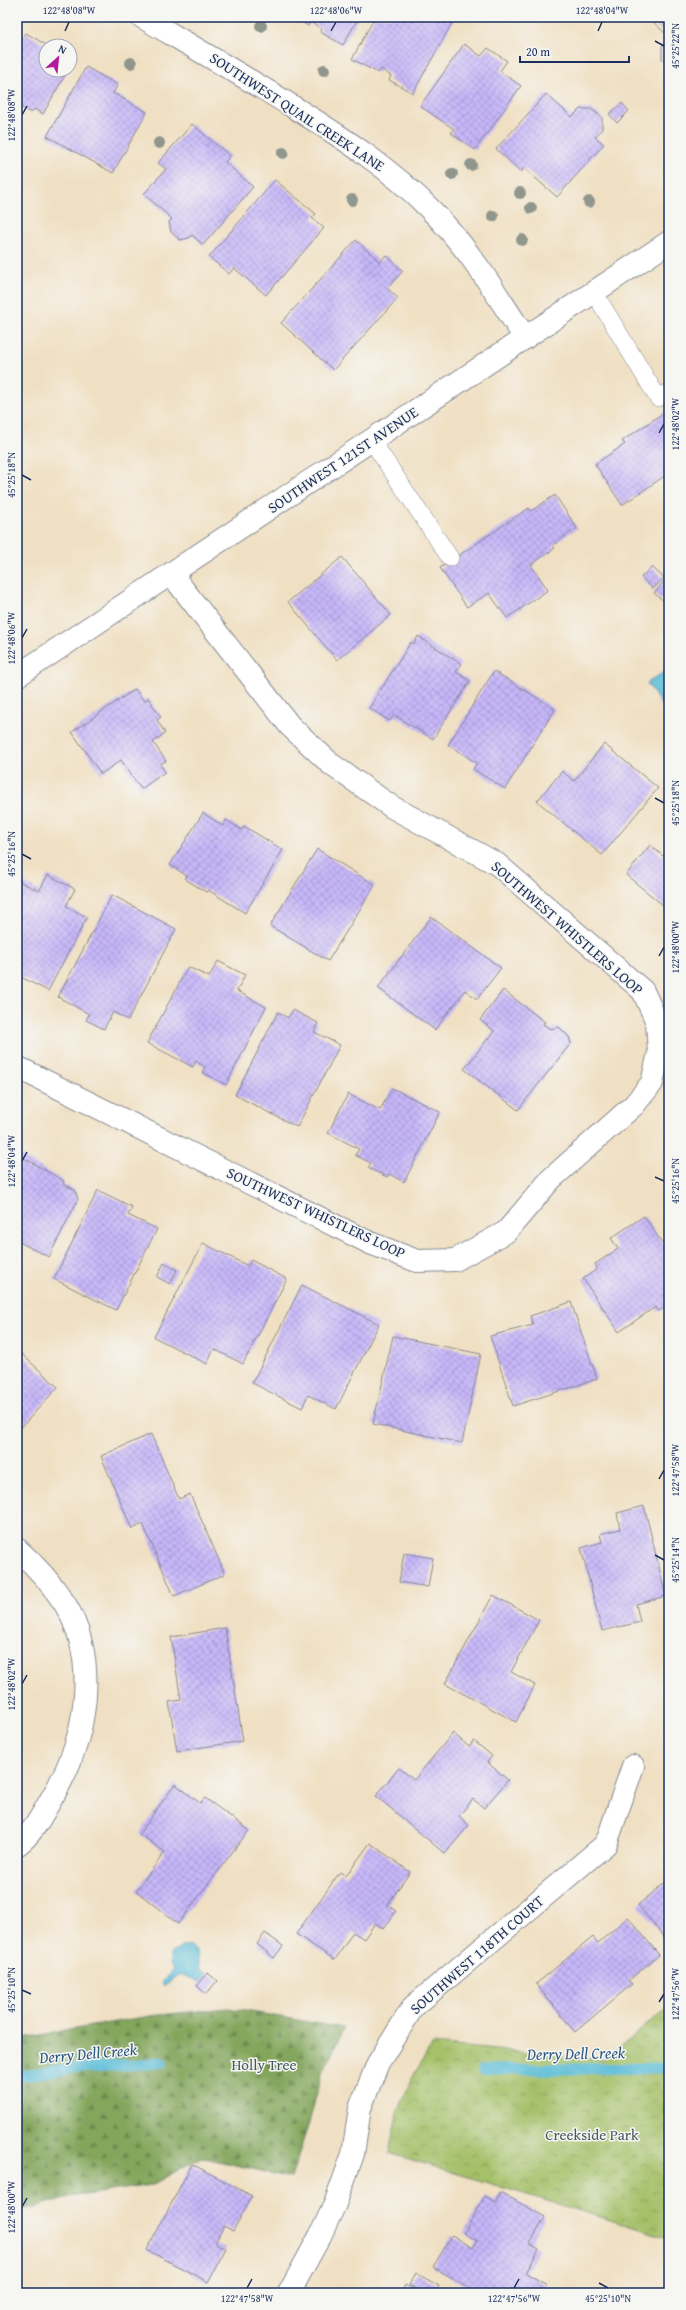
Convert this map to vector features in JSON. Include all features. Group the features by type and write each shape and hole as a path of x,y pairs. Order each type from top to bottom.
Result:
{"street":[{"name":"SOUTHWEST QUAIL CREEK LANE","path":"142,17 344,138 390,172 431,210 479,268 525,338"},
{"name":"SOUTHWEST 121ST AVENUE","path":"17,676 172,575 669,242"},
{"name":"SOUTHWEST WHISTLERS LOOP","path":"17,1067 370,1243 417,1261 455,1260 506,1232 551,1179 634,1105 652,1083 659,1053 663,1019 643,991 497,864 392,807 332,765 290,726 172,575"},
{"path":"17,1549 32,1563 65,1604 77,1632 83,1659 85,1685 78,1742 66,1774 38,1821 24,1840 17,1845"},
{"name":"SOUTHWEST 118TH COURT","path":"289,2293 320,2236 335,2204 353,2154 360,2108 378,2064 413,2007 606,1844 633,1766"}],"lane":[{"path":"594,292 658,398 669,392"},
{"path":"372,440 450,558"}],"green space":[{"name":"Creekside Park","path":"669,2007 669,2238 389,2153 395,2122 404,2096 424,2057 433,2044 604,2060"},
{"name":"Holly Tree","path":"228,2008 344,2028 322,2074 309,2123 291,2178 201,2157 152,2185 70,2197 17,2212 17,2039 149,2016"}],"water":[{"path":"669,669 669,706 664,709 647,683"},
{"path":"189,1945 197,1952 199,1970 207,1974 200,1982 180,1974 165,1986 162,1985 164,1980 174,1970 170,1964 170,1954"}],"building":[{"path":"293,17 359,17 343,45 320,32 322,29 310,22 308,26"},
{"path":"375,17 455,18 413,93 389,80 391,76 381,69 378,73 352,59"},
{"path":"648,17 669,17 669,37"},
{"path":"26,33 38,40 38,78 63,78 43,114 34,109 31,113 17,105 17,40 21,42"},
{"path":"669,39 669,66 662,59 662,46"},
{"path":"464,44 481,56 488,48 507,61 500,71 521,86 475,150 451,133 454,129 420,106"},
{"path":"86,67 118,85 113,93 147,112 113,173 47,136"},
{"path":"546,94 572,117 580,109 591,109 602,117 602,129 595,137 604,144 557,197 524,168 521,172 496,149"},
{"path":"622,103 629,111 617,123 609,114"},
{"path":"192,124 230,156 225,162 253,187 203,245 192,235 189,238 180,240 171,232 169,222 172,219 144,194 166,169 158,163"},
{"path":"275,180 316,214 312,218 324,228 266,295 234,268 229,274 209,257"},
{"path":"356,240 380,262 386,255 403,271 387,288 398,298 333,370 281,323"},
{"path":"669,409 669,473 622,505 595,464 625,444 622,441"},
{"path":"555,495 577,528 553,545 555,548 531,565 548,590 507,618 489,593 467,607 440,568 529,508 531,511"},
{"path":"342,557 391,615 337,660 288,602"},
{"path":"652,567 664,578 653,589 641,577"},
{"path":"665,580 669,583 669,602 667,604 654,593"},
{"path":"418,636 461,664 456,672 470,681 433,739 394,715 390,721 369,708 411,642 414,644"},
{"path":"494,671 555,709 505,789 473,769 477,763 448,745"},
{"path":"135,689 144,701 148,698 161,717 157,720 165,733 153,742 166,761 160,764 165,772 141,789 121,760 101,774 72,732"},
{"path":"604,744 658,788 602,855 537,801 562,771 574,781"},
{"path":"203,813 223,826 226,820 242,830 244,826 283,850 245,913 208,890 206,892 185,879 187,876 170,865"},
{"path":"650,845 663,856 669,849 669,910 626,875"},
{"path":"317,849 375,885 328,961 270,926"},
{"path":"48,875 75,889 66,906 87,917 48,991 17,975 17,880 39,891"},
{"path":"112,895 176,929 128,1020 113,1012 104,1029 86,1020 89,1014 58,997"},
{"path":"431,917 501,968 477,999 465,990 435,1030 378,988"},
{"path":"218,961 245,975 237,991 266,1007 226,1085 202,1072 205,1067 196,1061 193,1067 147,1043 188,967 209,977"},
{"path":"503,990 545,1022 543,1024 550,1029 559,1027 569,1037 571,1043 518,1110 464,1069 494,1031 480,1020"},
{"path":"293,1010 318,1023 314,1032 340,1045 297,1127 235,1095 278,1012 288,1018"},
{"path":"392,1088 440,1112 404,1182 389,1174 387,1177 368,1168 371,1163 355,1155 359,1149 328,1133 348,1094 380,1110"},
{"path":"17,1154 64,1181 63,1184 75,1190 78,1199 49,1257 17,1241"},
{"path":"98,1190 132,1207 128,1215 157,1229 116,1310 54,1279"},
{"path":"644,1216 669,1253 669,1305 659,1311 655,1307 619,1332 583,1279 597,1269 595,1264 618,1249 611,1238"},
{"path":"203,1243 248,1266 251,1260 287,1279 243,1364 214,1349 207,1364 154,1337"},
{"path":"164,1263 177,1270 170,1284 157,1277"},
{"path":"302,1285 379,1324 336,1409 308,1395 302,1408 252,1383"},
{"path":"571,1302 597,1379 513,1406 490,1336 533,1325 530,1316"},
{"path":"393,1336 481,1354 462,1443 373,1424"},
{"path":"17,1350 58,1387 17,1432"},
{"path":"151,1434 179,1499 190,1494 225,1574 174,1596 143,1524 132,1529 101,1456"},
{"path":"644,1506 666,1596 636,1604 640,1622 602,1631 581,1548 602,1542 600,1534 620,1529 617,1513"},
{"path":"404,1553 433,1558 428,1587 399,1582"},
{"path":"493,1595 539,1620 511,1672 535,1685 516,1722 445,1684"},
{"path":"225,1628 243,1741 177,1751 169,1702 181,1700 171,1637"},
{"path":"453,1733 469,1747 474,1741 492,1756 487,1762 508,1780 484,1808 473,1799 459,1816 469,1825 445,1854 376,1796 399,1768 414,1780"},
{"path":"175,1784 200,1803 205,1798 249,1830 178,1924 136,1891 165,1852 139,1834"},
{"path":"370,1843 410,1872 387,1905 396,1911 384,1929 375,1923 364,1939 353,1932 335,1960 296,1934 340,1872 346,1876"},
{"path":"669,1879 669,1943 638,1905"},
{"path":"628,1917 659,1955 628,1981 632,1984 575,2032 536,1984 593,1937 598,1943"},
{"path":"265,1933 283,1946 274,1958 257,1944"},
{"path":"208,1973 217,1981 206,1994 197,1986"},
{"path":"192,2164 252,2196 233,2231 224,2226 215,2243 226,2248 208,2282 147,2250"},
{"path":"500,2192 545,2217 530,2244 539,2249 526,2273 547,2285 542,2293 479,2293 433,2267 452,2235 473,2248 477,2241 464,2233 485,2196 495,2202"},
{"path":"416,2273 439,2286 435,2293 424,2293 409,2285"},
{"path":"405,2285 421,2293 401,2293"}],"waterway":[{"name":"Derry Dell Creek","path":"17,2076 75,2068 162,2063"},
{"name":"Derry Dell Creek","path":"483,2070 669,2068"}]}
